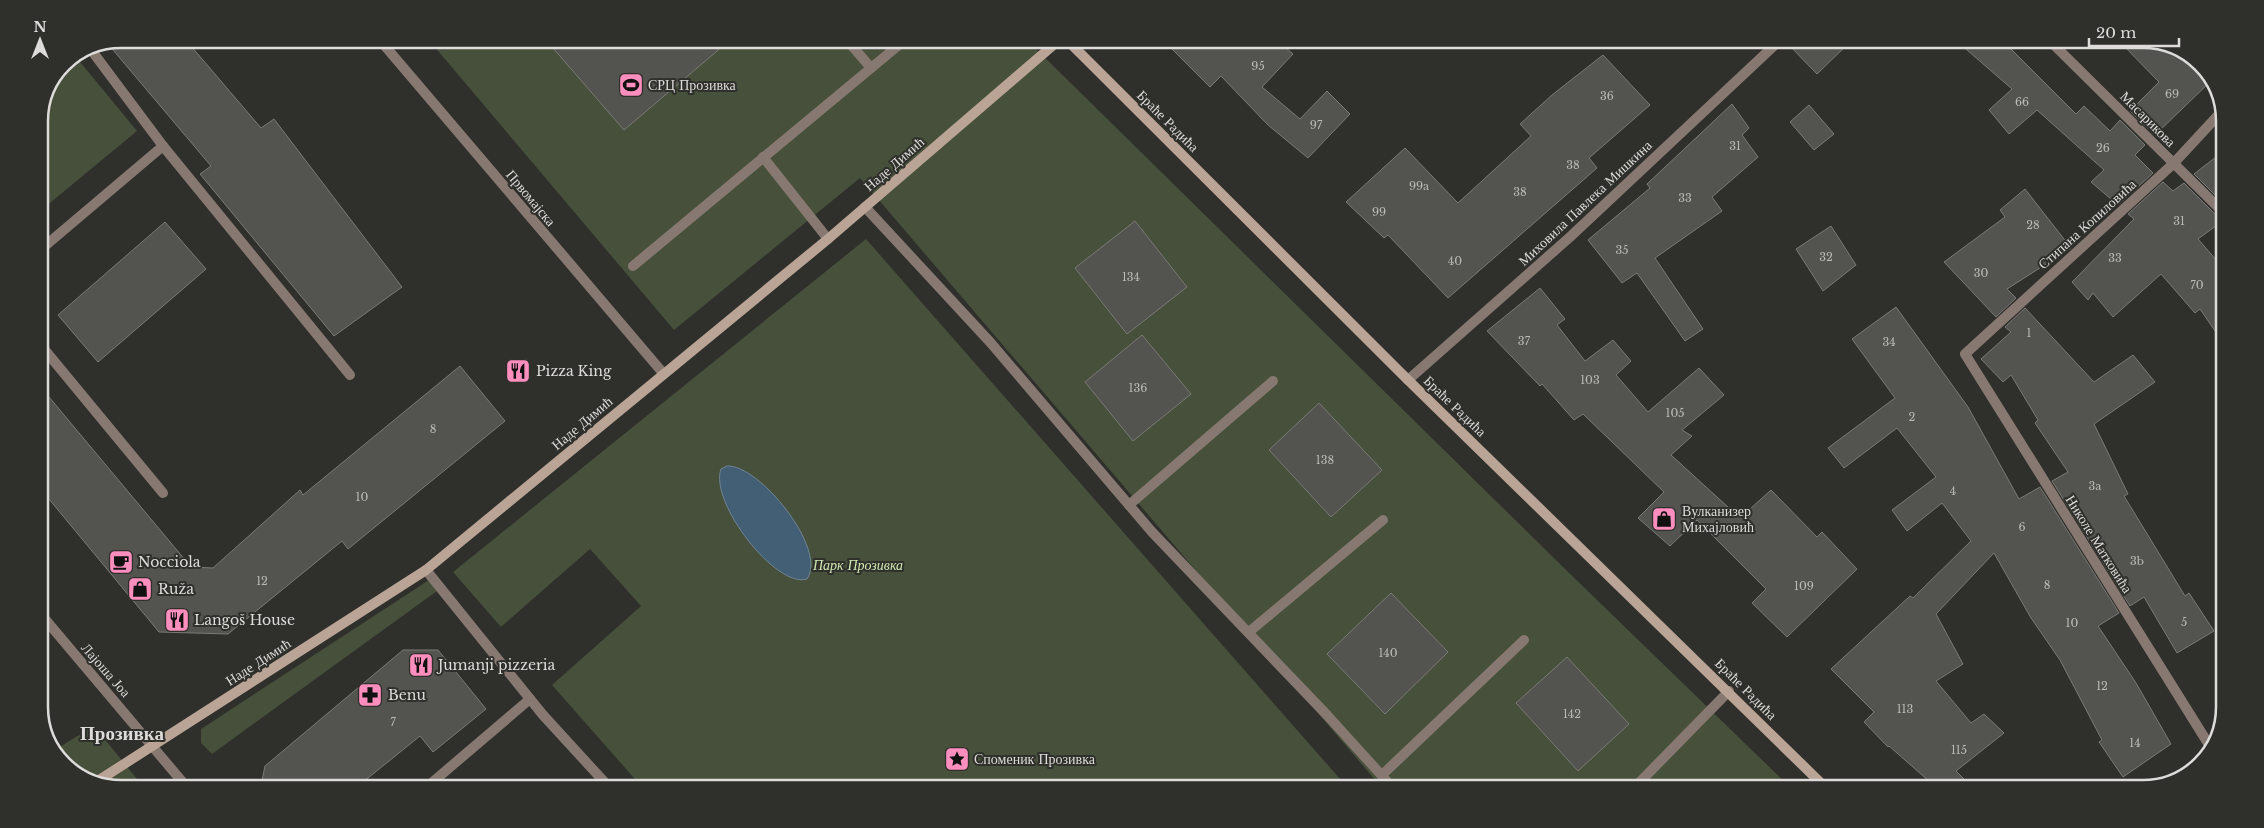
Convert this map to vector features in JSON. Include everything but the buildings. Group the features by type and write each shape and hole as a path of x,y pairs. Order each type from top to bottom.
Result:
{"street":[{"name":"Првомајска","path":"387,48 663,373"},
{"path":"854,48 871,68"},
{"path":"633,266 895,48"},
{"name":"Наде Димић","path":"102,778 152,744 426,570 828,239 1050,48"},
{"name":"Браће Радића","path":"1075,48 1408,380 1817,780"},
{"name":"Миховила Павлека Мишкина","path":"1408,380 1570,237 1772,48"},
{"name":"Масарикова","path":"2057,48 2216,205"},
{"path":"93,53 163,146 350,375"},
{"name":"Стипана Копиловића","path":"1965,354 2173,164 2216,118"},
{"path":"48,243 163,146"},
{"path":"763,157 828,239"},
{"path":"865,207 990,342 1152,532 1249,632 1386,780"},
{"path":"48,354 163,493"},
{"name":"Николе Матковића","path":"1965,354 2208,743"},
{"path":"1129,505 1273,381"},
{"path":"1249,632 1383,520"},
{"path":"426,570 530,700 603,780"},
{"name":"Лајоша Јоа","path":"48,623 181,780"},
{"path":"1382,775 1524,640"},
{"path":"1642,780 1728,691"},
{"path":"435,780 530,700"}],"green space":[{"path":"436,48 1035,48 1783,780 1375,780 860,178 674,330"},
{"path":"79,61 137,131 48,205 49,106 60,80"},
{"name":"Парк Прозивка","path":"866,239 1341,780 636,780 552,685 641,606 590,549 501,627 453,572"},
{"path":"429,580 437,591 212,754 201,743 201,729"},
{"path":"94,726 138,780 111,780 97,777 76,765 59,747"}],"water":[{"path":"727,466 740,469 756,479 787,510 808,548 811,565 807,579 794,578 779,571 748,540 725,502 720,484 721,469"}],"place":[{"name":"СРЦ Прозивка","path":"631,85"},
{"name":"Pizza King","path":"518,371"},
{"name":"Вулканизер Михајловић","path":"1664,519"},
{"name":"Nocciola","path":"121,562"},
{"name":"Ruža","path":"140,589"},
{"name":"Langoš House","path":"177,620"},
{"name":"Jumanji pizzeria","path":"421,665"},
{"name":"Benu","path":"370,695"},
{"name":"Споменик Прозивка","path":"957,759"}],"district":[{"name":"Прозивка","path":"122,733"}]}
